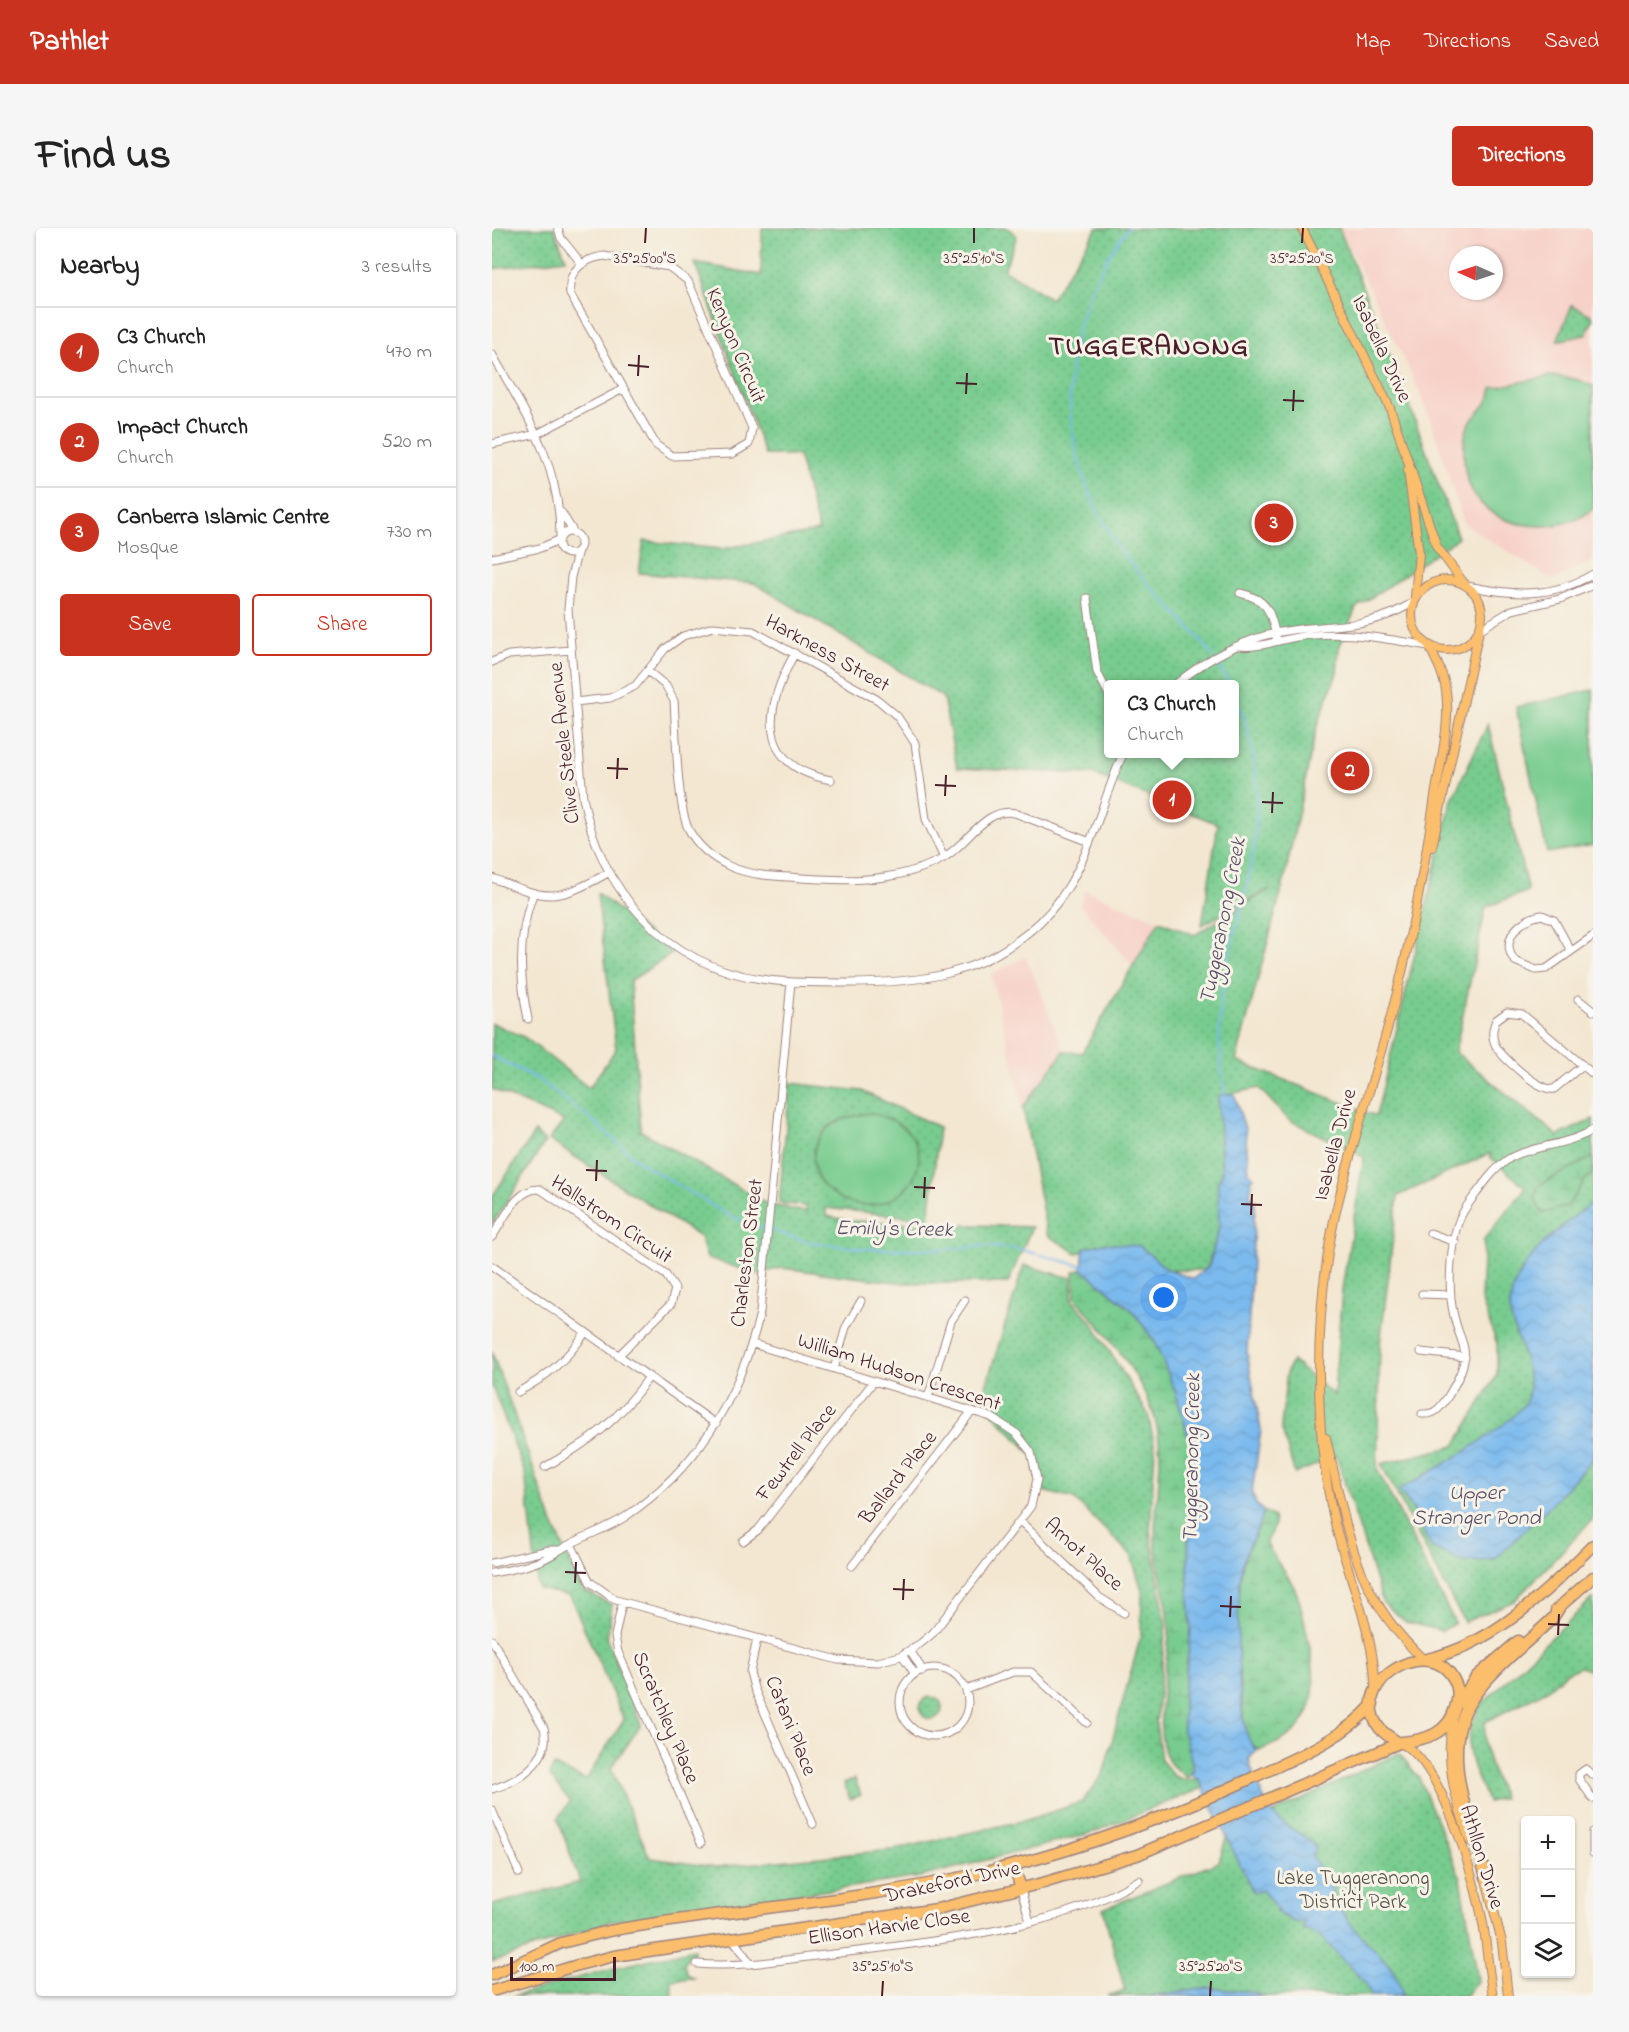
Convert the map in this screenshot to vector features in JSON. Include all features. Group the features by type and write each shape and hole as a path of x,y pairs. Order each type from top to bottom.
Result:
{"highway":[{"path":"1593,1545 1529,1603 1487,1635 1446,1655 1404,1663 1393,1669 1380,1682 1374,1699 1377,1725 1401,1743 1434,1735 1454,1714 1476,1677 1593,1577"},
{"path":"1486,1877 1462,1798 1458,1752 1461,1723 1468,1706 1483,1686 1553,1618 1561,1605"},
{"path":"1425,1659 1452,1675 1458,1695 1454,1714"},
{"name":"Drakeford Drive","path":"492,1975 553,1946 609,1931 885,1892 1014,1865 1119,1834 1207,1799 1261,1774 1351,1726 1374,1699"},
{"name":"Drakeford Drive","path":"492,1991 614,1956 937,1909 1021,1889 1137,1855 1401,1743"},
{"path":"1014,1865 1021,1889"}],"main road":[{"name":"Isabella Drive","path":"1302,228 1370,363 1406,454 1437,548 1452,570 1467,586"},
{"name":"Isabella Drive","path":"1406,454 1419,554 1414,601"},
{"path":"1449,580 1467,586 1481,605 1482,618 1479,630 1467,644 1456,650 1444,651 1429,646 1418,636 1413,625 1414,601 1426,586 1437,581 1449,580"},
{"name":"Isabella Drive","path":"1374,1699 1374,1660 1342,1552 1327,1482 1320,1342 1326,1270 1340,1196 1405,961 1422,882 1438,823 1479,630"},
{"name":"Isabella Drive","path":"1422,882 1447,717 1444,680 1429,646"},
{"name":"Isabella Drive","path":"1323,1423 1344,1521 1362,1577 1388,1621 1425,1659"},
{"name":"Athllon Drive","path":"1454,1714 1449,1750 1451,1778 1456,1803 1486,1877 1502,1942 1508,1993"},
{"name":"Athllon Drive","path":"1401,1743 1416,1754 1433,1777 1457,1834 1476,1890 1492,1994"}],"street":[{"path":"558,228 565,244 581,263"},
{"name":"Kenyon Circuit","path":"604,256 660,264 681,274 693,289 752,428 752,439 746,447 732,454 665,454 656,446 570,294 570,280 581,263 604,256"},
{"path":"492,354 537,434 553,473 561,510 560,539 563,552"},
{"path":"492,444 537,434 623,389"},
{"path":"540,548 573,554 578,550 580,541 561,510"},
{"path":"492,558 540,548 560,539 565,534 574,533"},
{"name":"Clive Steele Avenue","path":"578,550 571,578 568,609 583,798 591,832 608,873 633,909 655,931 679,948 727,971 762,980 791,982 921,981 951,974 988,959 1021,938 1057,904 1071,885 1090,842 1121,758"},
{"name":"Clive Steele Avenue","path":"563,552 571,578"},
{"path":"1467,586 1508,594 1539,593 1570,586 1593,574"},
{"path":"1479,630 1512,610 1560,599 1593,585"},
{"path":"1240,593 1254,596 1265,605 1276,636"},
{"path":"1087,598 1096,672 1104,686"},
{"path":"1181,680 1194,670 1239,646 1249,647 1276,636 1367,621 1385,616 1414,601"},
{"name":"Harkness Street","path":"575,702 610,698 623,693 649,672 660,654 676,640 697,630 729,626 753,631 885,705 908,729 919,758 926,819 944,858"},
{"path":"1295,633 1340,633 1429,646"},
{"path":"492,662 508,656 571,650"},
{"path":"795,653 775,699 773,725 776,747 785,761 794,769 809,776 831,780"},
{"path":"649,672 666,686 674,701 686,822 696,841 718,861 756,874 835,880 888,876 914,871 944,858 966,842 986,819 1003,811 1015,813 1090,842"},
{"path":"492,878 544,896 567,895 608,873"},
{"path":"528,1019 522,993 522,931 533,894"},
{"path":"1571,951 1554,920 1542,915 1516,927 1509,947 1515,961 1540,971 1571,951 1593,936"},
{"name":"Charleston Street","path":"492,1563 549,1550 560,1550 606,1529 656,1494 689,1461 716,1424 733,1395 753,1344 760,1313 769,1241 791,982"},
{"path":"1578,999 1593,1011"},
{"path":"1583,1065 1554,1089 1542,1088 1498,1050 1493,1038 1496,1020 1507,1012 1522,1014 1583,1065 1593,1074"},
{"path":"1422,1414 1434,1413 1441,1408 1461,1375 1465,1357 1464,1341 1455,1316 1451,1295 1457,1227 1464,1210 1485,1181 1509,1159 1560,1144 1593,1130"},
{"name":"Hallstrom Circuit","path":"492,1237 520,1196 525,1192 540,1189 666,1275 675,1289 671,1304 618,1356"},
{"path":"1430,1233 1455,1242"},
{"path":"492,1266 716,1424"},
{"path":"1422,1294 1451,1295"},
{"path":"928,1398 951,1321 964,1300"},
{"path":"834,1369 846,1327 861,1301"},
{"path":"518,1392 543,1379 558,1366 585,1333"},
{"name":"William Hudson Crescent","path":"572,1546 590,1582 604,1594 622,1603 854,1663 878,1662 902,1655 933,1633 1020,1521 1036,1492 1037,1479 1031,1452 1017,1434 1005,1425 972,1411 753,1344"},
{"path":"1421,1352 1465,1357"},
{"path":"545,1467 581,1447 609,1426 649,1377"},
{"name":"Fewtrell Place","path":"743,1540 758,1530 874,1382"},
{"name":"Ballard Place","path":"852,1566 972,1411"},
{"name":"Arnot Place","path":"1020,1521 1099,1597 1124,1613"},
{"name":"Charleston Street","path":"492,1573 550,1559 560,1550"},
{"name":"Scratchley Place","path":"622,1603 615,1636 618,1652 702,1843"},
{"name":"Catani Place","path":"757,1639 750,1672 754,1688 813,1824"},
{"path":"492,1640 544,1728 546,1737 542,1756 535,1764 492,1789"},
{"path":"910,1650 919,1672"},
{"path":"902,1655 919,1672"},
{"path":"938,1669 948,1672 961,1681 966,1690 967,1712 959,1725 944,1735 926,1736 915,1731 907,1722 900,1705 904,1688 919,1672 938,1669"},
{"path":"966,1690 1013,1672 1031,1672 1088,1723"},
{"path":"1593,1775 1586,1769 1579,1773 1579,1779 1593,1799"},
{"path":"492,1810 519,1873"},
{"path":"1593,1832 1593,1853"},
{"name":"Ellison Harvie Close","path":"697,1964 728,1967 878,1948 1030,1922 1120,1891 1139,1880"},
{"path":"1021,1889 1030,1922"},
{"path":"732,1938 751,1964"}],"shaded area":[{"path":"1340,228 1593,228 1593,561 1553,580 1464,524 1430,418 1408,367"},
{"path":"1085,890 1159,921 1133,966 1080,905"},
{"path":"1026,957 1064,1051 1023,1107 991,974"}],"green space":[{"path":"492,228 554,228 566,259 492,269"},
{"path":"762,228 1008,228 1017,236 1004,270 1051,299 1097,228 1339,228 1410,407 1458,538 1356,608 1339,648 1337,673 1316,729 1284,881 1236,1061 1376,1116 1452,799 1488,724 1528,891 1486,907 1455,1052 1558,1136 1593,1119 1593,1519 1514,1601 1464,1622 1381,1464 1455,1446 1497,1375 1497,1344 1481,1299 1484,1239 1526,1188 1490,1157 1490,1153 1398,1196 1380,1345 1377,1469 1455,1623 1442,1631 1406,1622 1383,1603 1336,1456 1295,1474 1281,1427 1287,1371 1292,1361 1334,1395 1342,1289 1364,1157 1289,1120 1259,1088 1218,1096 1222,1175 1219,1187 1219,1228 1207,1270 1153,1268 1103,1251 1077,1253 1047,1235 1023,1107 1064,1051 1082,1053 1159,921 1195,935 1270,889 1202,925 1218,824 1093,774 957,768 943,697 754,583 639,573 644,541 722,549 819,531 798,455 765,455 695,263 761,275"},
{"path":"1572,305 1591,315 1593,320 1585,335 1557,341"},
{"path":"1550,376 1576,379 1593,386 1593,509 1579,518 1562,524 1527,525 1513,522 1490,511 1473,493 1465,468 1465,436 1471,421 1489,399 1492,388"},
{"path":"1593,690 1593,845 1547,853 1516,707"},
{"path":"597,893 673,953 630,981 641,1131 767,1204 806,1212 805,1206 779,1203 790,1083 862,1091 939,1127 929,1219 825,1208 827,1216 850,1221 1032,1227 1008,1283 904,1283 781,1268 757,1274 707,1258 700,1237 549,1140 564,1121 492,1089 492,1023 524,1037 589,1088 616,1049"},
{"path":"870,1113 900,1125 916,1143 919,1162 912,1181 897,1196 876,1204 852,1203 827,1189 820,1182 814,1164 814,1154 820,1137 835,1123 852,1116"},
{"path":"535,1132 545,1142 492,1225 492,1197"},
{"path":"1593,1157 1593,1173 1584,1181 1568,1206 1543,1213 1536,1199 1539,1185"},
{"path":"1024,1265 1072,1278 1072,1300 1091,1321 1148,1414 1155,1448 1150,1532 1166,1623 1156,1723 1161,1760 1174,1776 1185,1780 1199,1779 1203,1788 1091,1833 920,1877 609,1922 492,1962 492,1905 580,1882 558,1819 570,1801 549,1776 554,1766 586,1780 624,1720 570,1596 538,1589 525,1473 492,1386 492,1352 553,1524 583,1590 612,1605 607,1639 641,1725 611,1768 650,1858 716,1867 892,1850 1027,1820 1082,1802 1103,1774 1141,1635 1142,1590 1131,1555 1074,1499 1039,1490 1041,1464 981,1401"},
{"path":"1082,1269 1132,1310 1155,1342 1177,1396 1190,1443 1188,1582 1191,1630 1183,1696 1183,1731 1194,1769 1187,1778 1170,1763 1164,1751 1162,1736 1162,1701 1169,1624 1155,1537 1160,1448 1155,1419 1132,1370 1110,1339 1075,1298 1074,1272"},
{"path":"1263,1511 1274,1517 1275,1524 1266,1542 1294,1587 1300,1603 1311,1654 1313,1689 1311,1705 1305,1719 1279,1742 1259,1750 1248,1742 1241,1699 1236,1632 1242,1567"},
{"path":"1593,1598 1593,1671 1580,1667 1566,1673 1547,1690 1485,1722 1486,1753 1503,1798 1488,1802 1472,1765 1470,1753 1470,1729 1474,1717 1482,1704"},
{"path":"931,1697 939,1700 942,1708 939,1716 931,1719 923,1716 920,1708 923,1700"},
{"name":"Lake Tuggeranong District Park","path":"1399,1753 1419,1778 1461,1879 1478,1980 1465,1996 1107,1996 1125,1991 1103,1909 1219,1862 1227,1835"},
{"path":"855,1779 861,1795 850,1799 844,1783"},
{"path":"694,1949 694,1953 687,1958 684,1965 687,1974 694,1978 671,1980 673,1996 514,1996 606,1970"}],"water":[{"path":"1234,1093 1245,1129 1249,1172 1254,1177 1250,1180 1252,1183 1250,1195 1254,1198 1255,1205 1247,1353 1261,1430 1252,1492 1256,1504 1263,1511 1242,1566 1240,1582 1238,1633 1240,1693 1249,1739 1257,1750 1249,1759 1250,1765 1265,1802 1274,1815 1308,1839 1316,1848 1312,1856 1332,1888 1333,1903 1340,1906 1355,1929 1384,1959 1399,1982 1403,1996 1371,1996 1366,1984 1320,1936 1303,1929 1305,1922 1294,1922 1276,1912 1278,1910 1262,1890 1253,1892 1199,1779 1190,1775 1194,1769 1183,1731 1183,1696 1191,1630 1188,1582 1190,1443 1177,1396 1155,1342 1132,1310 1082,1269 1084,1248 1104,1243 1140,1246 1167,1269 1193,1279 1209,1266 1219,1228 1218,1181 1222,1175 1218,1096"},
{"name":"Upper Stranger Pond","path":"1593,1202 1593,1458 1552,1504 1494,1560 1462,1562 1431,1547 1411,1506 1399,1490 1487,1437 1517,1412 1526,1401 1529,1386 1527,1370 1510,1312 1513,1290 1520,1274 1540,1247"},
{"path":"1209,1988 1252,1992 1264,1996 1149,1996"}],"waterway":[{"name":"Tuggeranong Creek","path":"1128,228 1102,267 1084,308 1073,351 1070,394 1074,437 1085,480 1103,521 1128,560 1203,642 1212,655"},
{"name":"Tuggeranong Creek","path":"1215,660 1228,680"},
{"name":"Tuggeranong Creek","path":"1225,1096 1221,1066 1220,1008 1228,959 1249,876 1257,798 1252,747 1239,706"},
{"name":"Emily's Creek","path":"492,1056 538,1079 594,1122 639,1162 730,1216 757,1226 809,1242 865,1249 948,1249 983,1246 1018,1249 1082,1266"}],"place":[{"name":"Canberra Islamic Centre","path":"1274,523"},
{"name":"Impact Church","path":"1350,771"},
{"name":"C3 Church","path":"1172,800"}],"district":[{"name":"TUGGERANONG","path":"1149,347"}]}
